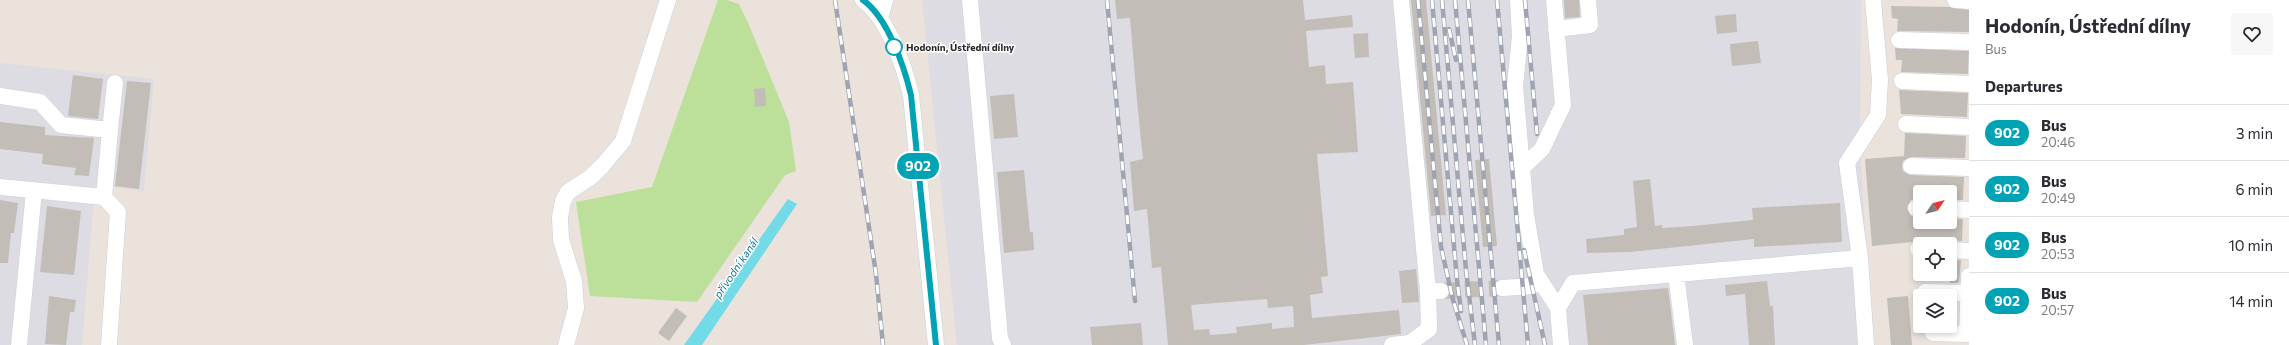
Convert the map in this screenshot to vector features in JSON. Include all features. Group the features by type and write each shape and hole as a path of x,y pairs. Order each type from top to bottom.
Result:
{"street":[{"path":"566,345 576,308 574,281 561,240 560,217 564,201 568,192 591,176 603,165 623,140 668,0"},
{"path":"880,19 885,0"},
{"path":"970,0 1000,338 1004,345"},
{"path":"1392,345 1410,343 1429,330 1435,291 1401,0"},
{"path":"1518,0 1520,36 1515,86 1526,215 1536,274 1558,308 1561,345"},
{"path":"1522,168 1542,149 1564,105 1554,0"},
{"path":"1556,29 1590,25 1588,0"},
{"path":"1866,345 1860,258 1847,163 1878,115 1880,80 1873,0"},
{"path":"1955,0 1969,0"},
{"path":"864,1 880,19 902,65 911,95 936,345"},
{"path":"1899,40 1969,42"},
{"path":"1902,81 1969,84"},
{"path":"104,197 115,83"},
{"path":"0,96 40,102 61,125 110,130"},
{"path":"1906,124 1969,127"},
{"path":"1911,166 1969,168"},
{"path":"0,187 104,197 118,212 109,345"},
{"path":"19,345 34,191"},
{"path":"1957,209 1969,210"},
{"path":"1957,250 1969,251"},
{"path":"1558,308 1573,283 1860,258"},
{"path":"1676,274 1685,345"},
{"path":"1933,333 1967,340 1969,276"},
{"path":"1502,288 1532,286 1540,281"},
{"path":"1957,293 1968,293"}],"shaded area":[{"path":"922,0 1861,0 1860,147 1872,345 957,345"},
{"path":"0,63 154,79 144,191 95,185 82,345 0,345"}],"green space":[{"path":"718,0 727,0 739,4 749,25 789,122 796,171 785,175 697,302 590,296 576,202 652,187"}],"water":[{"path":"788,199 797,204 702,345 684,345"}],"building":[{"path":"1115,0 1303,0 1305,20 1352,15 1353,27 1306,31 1309,67 1325,65 1326,84 1353,82 1358,152 1317,154 1328,276 1321,277 1323,293 1310,295 1312,318 1399,310 1401,334 1304,345 1168,345 1161,267 1152,268 1147,209 1134,211 1130,162 1143,159 1130,18 1117,19","holes":["1267,299 1268,308 1293,306 1294,327 1272,329 1272,323 1236,327 1237,333 1210,335 1209,329 1194,330 1191,305"]},
{"path":"1411,0 1426,0 1446,215 1431,216"},
{"path":"1564,0 1579,0 1580,17 1565,18"},
{"path":"1891,6 1949,7 1969,10 1969,32 1897,31 1898,19 1892,18"},
{"path":"1736,14 1737,32 1717,34 1715,16"},
{"path":"1368,33 1369,57 1355,58 1353,34"},
{"path":"1758,41 1761,63 1732,66 1730,44"},
{"path":"1895,48 1969,51 1968,74 1901,72 1902,60 1896,60"},
{"path":"73,75 103,79 98,119 68,116"},
{"path":"127,81 151,83 139,189 115,186"},
{"path":"765,88 766,106 755,107 754,89"},
{"path":"1899,90 1968,93 1967,117 1901,114"},
{"path":"1014,94 1018,137 994,139 990,96"},
{"path":"0,122 45,127 45,135 94,138 89,176 74,175 76,168 42,164 43,154 0,149"},
{"path":"1905,133 1966,136 1965,158 1911,157 1903,161 1902,166 1903,171 1910,175 1964,177 1963,200 1957,200 1957,185 1913,185 1913,200 1911,200 1907,208 1911,216 1913,216 1913,229 1957,229 1957,219 1963,219 1962,241 1957,241 1957,237 1913,237 1912,242 1872,246 1865,159 1904,156"},
{"path":"1489,159 1497,246 1483,247 1475,160"},
{"path":"1024,170 1030,232 1033,232 1034,250 1004,253 997,172"},
{"path":"1650,179 1655,226 1662,225 1662,228 1753,220 1752,208 1840,203 1842,242 1754,247 1754,239 1630,252 1587,253 1586,239 1624,235 1624,229 1637,227 1633,181"},
{"path":"0,200 18,203 14,233 11,233 8,263 0,263"},
{"path":"47,206 81,211 74,275 40,272"},
{"path":"1957,260 1961,260 1959,283 1950,283 1950,281 1957,281"},
{"path":"1416,269 1419,302 1402,303 1399,271"},
{"path":"1767,281 1770,306 1773,306 1775,345 1749,345 1745,294 1726,296 1725,285"},
{"path":"1668,288 1675,345 1588,345 1583,295"},
{"path":"49,296 76,300 74,312 70,312 66,345 45,344"},
{"path":"1908,296 1912,345 1891,345 1887,298"},
{"path":"676,308 687,316 669,341 658,333"},
{"path":"1141,323 1143,345 1092,345 1090,327"}],"tunnel":[{"path":"1441,291 1502,288"}],"railway":[{"path":"835,0 876,274 883,345"},
{"path":"1107,0 1135,301"},
{"path":"1418,0 1441,247 1453,300 1467,345"},
{"path":"1432,0 1461,311"},
{"path":"1442,0 1466,270 1475,345"},
{"path":"1455,0 1486,345"},
{"path":"1468,0 1499,345"},
{"path":"1497,0 1528,345"},
{"path":"1525,0 1537,134"},
{"path":"1449,29 1456,60"},
{"path":"1524,250 1545,345"}],"bus line":[{"name":"902","path":"863,0 880,19 892,41 907,79 911,95 936,345"}],"place":[{"name":"Hodonín, Ústřední dílny","path":"894,47"}],"water label":[{"name":"přívodní kanál","path":"736,268"}]}
